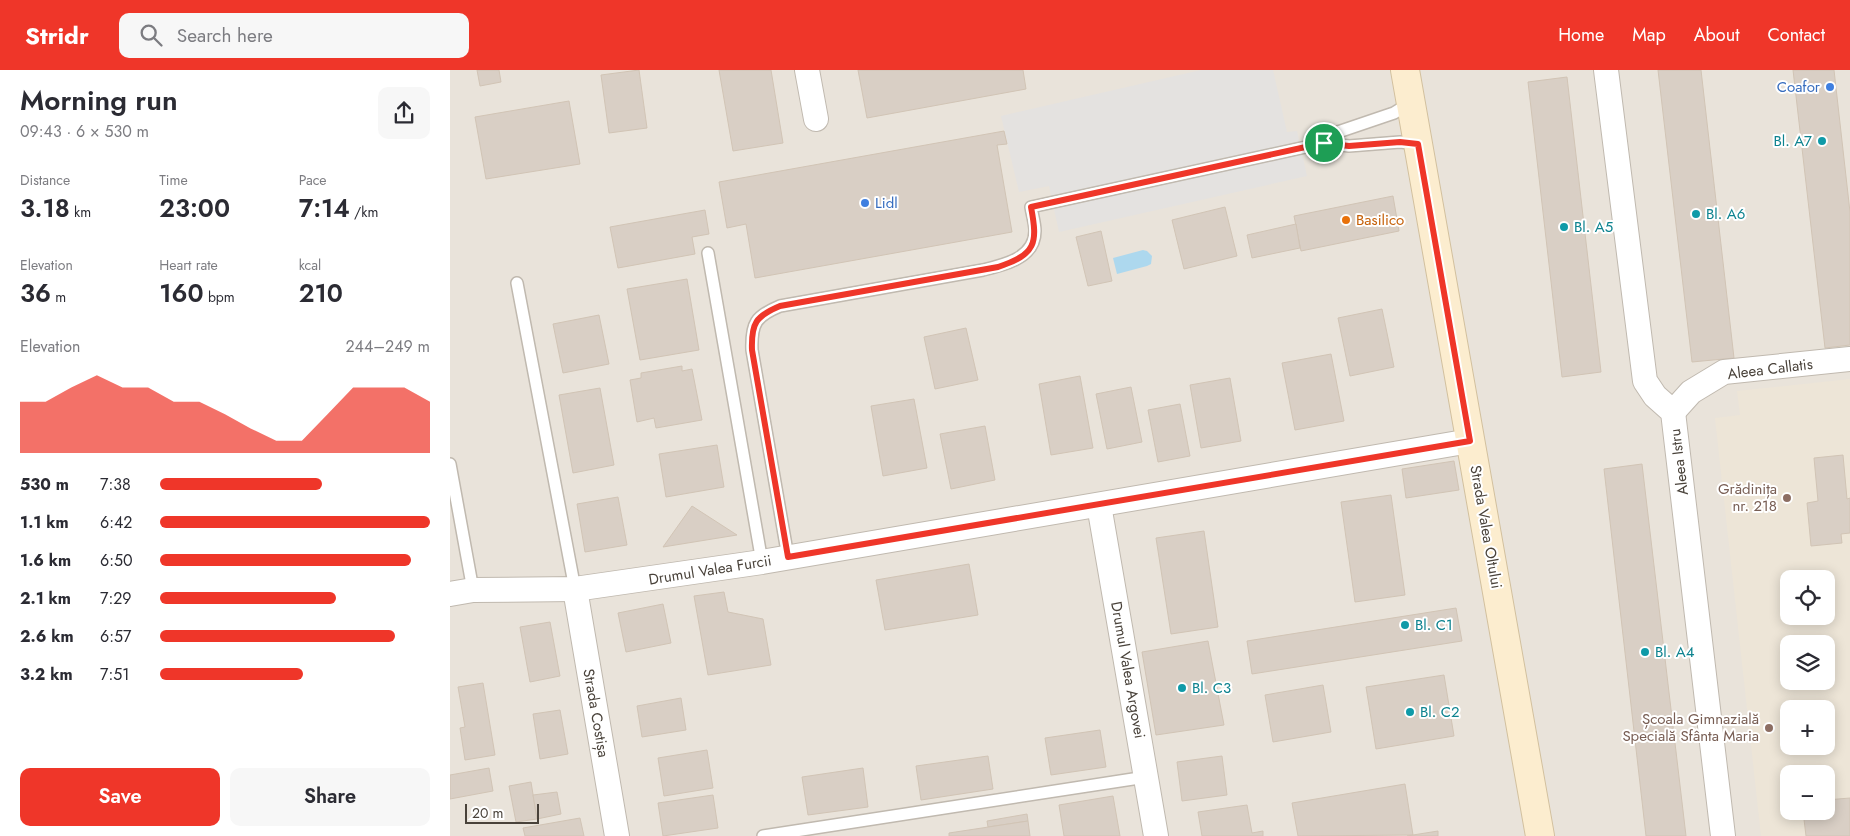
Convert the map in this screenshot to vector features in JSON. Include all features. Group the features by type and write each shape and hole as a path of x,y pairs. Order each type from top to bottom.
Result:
{"main road":[{"name":"Strada Valea Oltului","path":"1405,70 1540,836"}],"street":[{"path":"807,70 816,119"},
{"name":"Aleea Istru","path":"1606,70 1645,381 1655,396 1673,412 1722,836"},
{"name":"Aleea Callatis","path":"1673,412 1690,392 1724,372 1850,359"},
{"name":"Drumul Valea Furcii","path":"461,592 575,590 762,562 1470,441"},
{"name":"Drumul Valea Argovei","path":"1099,505 1156,836"},
{"name":"Strada Costișa","path":"575,590 616,836"}],"lane":[{"path":"1324,143 1338,132 1394,113 1410,103"},
{"path":"788,557 752,350 751,338 755,322 764,313 780,306 998,267 1014,261 1033,245 1035,231 1031,207 1324,143 1349,146 1400,142 1418,144"},
{"path":"708,253 762,562"},
{"path":"516,283 575,590"},
{"path":"450,464 461,592"},
{"path":"763,836 1146,777"}],"shaded area":[{"path":"450,70 1850,70 1850,836 450,836"},
{"path":"1201,70 1273,70 1287,132 1297,131 1307,176 1059,232 1049,186 1019,192 1001,116"},
{"name":"Grădinița nr. 218","path":"1850,379 1850,836 1761,836 1715,418 1740,415 1737,391"}],"water":[{"path":"1143,250 1152,256 1151,264 1117,274 1113,258"}],"building":[{"path":"477,70 499,70 501,82 480,86"},
{"path":"639,70 647,128 609,133 601,75"},
{"path":"719,70 771,70 783,143 733,151"},
{"path":"858,70 1023,70 1026,89 867,118"},
{"name":"Bl. A6","path":"1658,70 1701,70 1734,358 1692,362"},
{"name":"Bl. A7","path":"1793,70 1834,70 1850,212 1850,345 1825,348"},
{"name":"Bl. A5","path":"1567,77 1601,372 1562,377 1528,82"},
{"path":"569,101 580,164 486,179 475,117"},
{"name":"Lidl","path":"1004,131 1007,144 997,145 1012,232 755,278 746,224 727,228 719,182"},
{"name":"Basilico","path":"1393,196 1399,231 1301,251 1294,216"},
{"path":"1225,207 1237,256 1184,269 1172,220"},
{"path":"705,210 709,234 692,237 695,254 618,268 610,227"},
{"path":"1296,224 1300,248 1252,258 1247,235"},
{"path":"1101,231 1112,281 1088,286 1076,237"},
{"path":"687,279 699,350 640,360 627,289"},
{"path":"1382,309 1394,367 1350,376 1338,318"},
{"path":"599,315 609,364 563,373 553,324"},
{"path":"966,328 978,380 935,389 924,337"},
{"path":"1331,354 1344,421 1295,430 1282,363"},
{"path":"682,366 682,371 692,369 702,420 656,428 654,418 637,422 630,380 641,378 641,373"},
{"path":"1080,376 1093,448 1051,455 1039,384"},
{"path":"1230,378 1241,441 1201,448 1190,385"},
{"path":"1131,387 1142,442 1107,449 1096,394"},
{"path":"600,388 614,465 573,473 559,395"},
{"path":"914,399 927,468 883,476 871,406"},
{"path":"1180,404 1190,456 1158,462 1148,410"},
{"path":"985,426 995,480 951,489 940,434"},
{"path":"717,445 724,487 666,497 659,454"},
{"path":"1843,455 1847,499 1850,498 1850,533 1841,534 1842,543 1811,546 1807,503 1818,501 1814,458"},
{"path":"1454,461 1459,490 1406,498 1402,469"},
{"name":"Bl. A4","path":"1642,464 1686,836 1646,836 1604,469"},
{"path":"1391,495 1405,595 1355,602 1341,502"},
{"path":"618,497 627,545 585,552 577,504"},
{"path":"692,506 737,535 663,547"},
{"path":"1204,531 1218,627 1171,634 1156,538"},
{"path":"969,564 978,615 885,630 876,580"},
{"path":"724,592 728,612 763,619 771,665 708,675 694,596"},
{"path":"663,604 671,643 626,652 618,613"},
{"name":"Bl. C1","path":"1456,608 1462,641 1252,674 1247,641"},
{"path":"550,622 560,676 530,682 520,627"},
{"name":"Bl. C3","path":"1208,641 1224,725 1156,735 1142,652"},
{"name":"Bl. C2","path":"1444,675 1454,736 1376,749 1366,687"},
{"path":"483,683 495,755 465,760 460,728 465,727 458,687"},
{"path":"1323,685 1331,732 1273,742 1265,695"},
{"path":"681,698 686,730 642,737 637,706"},
{"path":"560,710 568,754 540,759 533,714"},
{"path":"1100,730 1106,767 1051,775 1045,738"},
{"path":"707,750 713,788 664,796 658,758"},
{"path":"988,756 993,789 921,800 916,766"},
{"path":"1222,756 1227,795 1182,801 1177,762"},
{"path":"489,768 493,791 450,799 450,775"},
{"path":"863,768 868,807 808,815 802,777"},
{"path":"531,782 537,819 516,822 509,786"},
{"path":"1405,784 1413,835 1298,836 1292,803"},
{"path":"557,792 561,814 537,819 533,795"},
{"path":"713,795 718,828 663,836 658,803"},
{"path":"1113,796 1120,836 1064,836 1059,805"},
{"path":"1850,798 1850,836 1806,836 1804,820 1835,820 1835,799"},
{"path":"1247,805 1252,833 1263,831 1263,836 1202,836 1198,812"},
{"path":"1027,814 1028,821 988,827 987,821"},
{"path":"580,818 584,836 525,836 523,828"},
{"path":"1028,821 1030,836 949,836 949,833"},
{"path":"1438,831 1438,836 1407,836 1413,835"}],"place":[{"name":"Coafor","path":"1830,87"},
{"name":"Bl. A7","path":"1822,141"},
{"name":"Lidl","path":"865,203"},
{"name":"Bl. A6","path":"1696,214"},
{"name":"Basilico","path":"1346,220"},
{"name":"Bl. A5","path":"1564,227"},
{"name":"Grădinița nr. 218","path":"1787,498"},
{"name":"Bl. C1","path":"1405,625"},
{"name":"Bl. A4","path":"1645,652"},
{"name":"Bl. C3","path":"1182,688"},
{"name":"Bl. C2","path":"1410,712"},
{"name":"Școala Gimnazială Specială Sfânta Maria","path":"1769,728"}],"route":[{"path":"1400,142 1418,144 1470,441 788,557 752,350 751,338 755,322 764,313 780,306 998,267 1014,261 1033,245 1035,231 1031,207 1324,143 1349,146 1400,142"}]}
